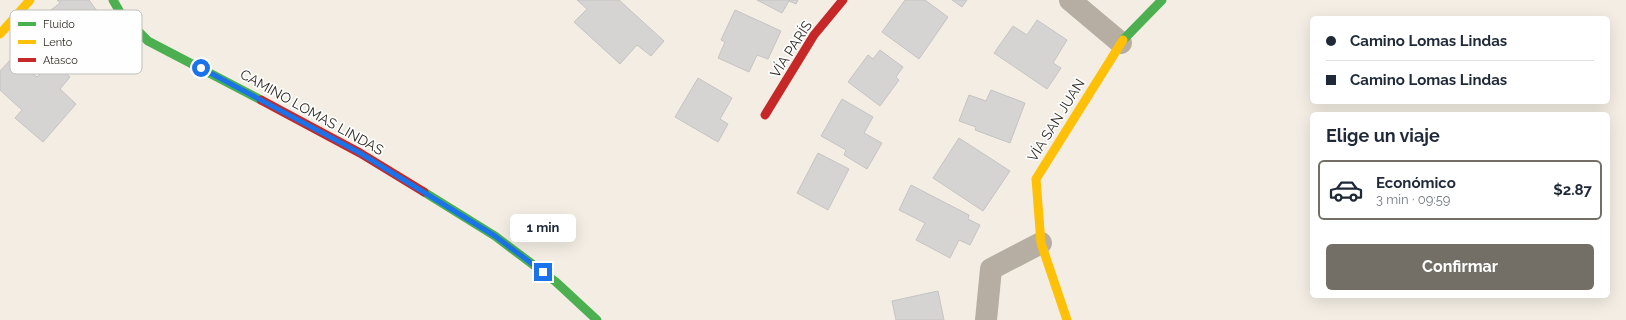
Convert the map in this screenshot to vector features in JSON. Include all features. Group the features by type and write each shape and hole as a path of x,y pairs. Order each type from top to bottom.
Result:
{"street":[{"path":"21,10 30,0"},
{"name":"CAMINO LOMAS LINDAS","path":"112,0 118,10"},
{"name":"VÍA PARÍS","path":"765,115 814,35 843,0"},
{"path":"1070,0 1121,43"},
{"name":"VÍA SAN JUAN","path":"1067,320 1041,243 1036,179 1121,43 1162,0"},
{"path":"0,34 10,23"},
{"name":"CAMINO LOMAS LINDAS","path":"142,35 148,41 360,153 495,236 556,282 597,320"},
{"path":"986,320 991,269 1041,243"}],"building":[{"path":"57,0 89,0 96,10 51,10 60,3"},
{"path":"577,0 619,0 664,41 651,56 637,45 620,64 574,22 587,9"},
{"path":"757,0 798,0 796,4 789,1 782,13"},
{"path":"905,0 925,0 948,17 919,59 882,32"},
{"path":"952,0 967,0 962,7"},
{"path":"735,10 781,31 768,59 757,55 749,72 718,58 725,42 721,40"},
{"path":"1037,20 1067,40 1053,63 1061,68 1047,89 994,53 1013,26 1027,35"},
{"path":"880,50 903,67 896,77 899,80 880,106 848,82 868,55 873,59"},
{"path":"10,60 10,74 33,74 37,77 40,74 67,74 70,77 60,89 76,104 43,142 15,118 22,110 0,90 0,71"},
{"path":"698,78 732,98 720,119 728,124 718,142 675,117"},
{"path":"991,90 1025,103 1010,143 975,130 976,127 959,121 969,95 986,101"},
{"path":"842,99 873,117 864,133 882,143 867,169 844,155 846,150 821,136"},
{"path":"959,138 1010,171 983,211 933,178"},
{"path":"818,153 849,169 828,210 797,193"},
{"path":"911,185 969,215 968,219 980,225 970,245 959,240 950,258 916,240 925,223 899,210"},
{"path":"938,291 944,320 896,320 892,301"}],"traffic: fast":[{"path":"113,0 119,10"},
{"path":"1123,40 1162,0"},
{"path":"142,35 148,41 261,100"},
{"path":"424,192 495,236 556,282 597,320"}],"traffic: slow":[{"path":"21,10 30,0"},
{"path":"0,34 10,23"},
{"path":"1067,320 1041,243 1036,179 1123,40"}],"traffic: jam":[{"path":"765,115 814,35 843,0"},
{"path":"261,100 360,153 424,192"}],"route":[{"path":"201,68 360,153 495,236 543,272"}]}
